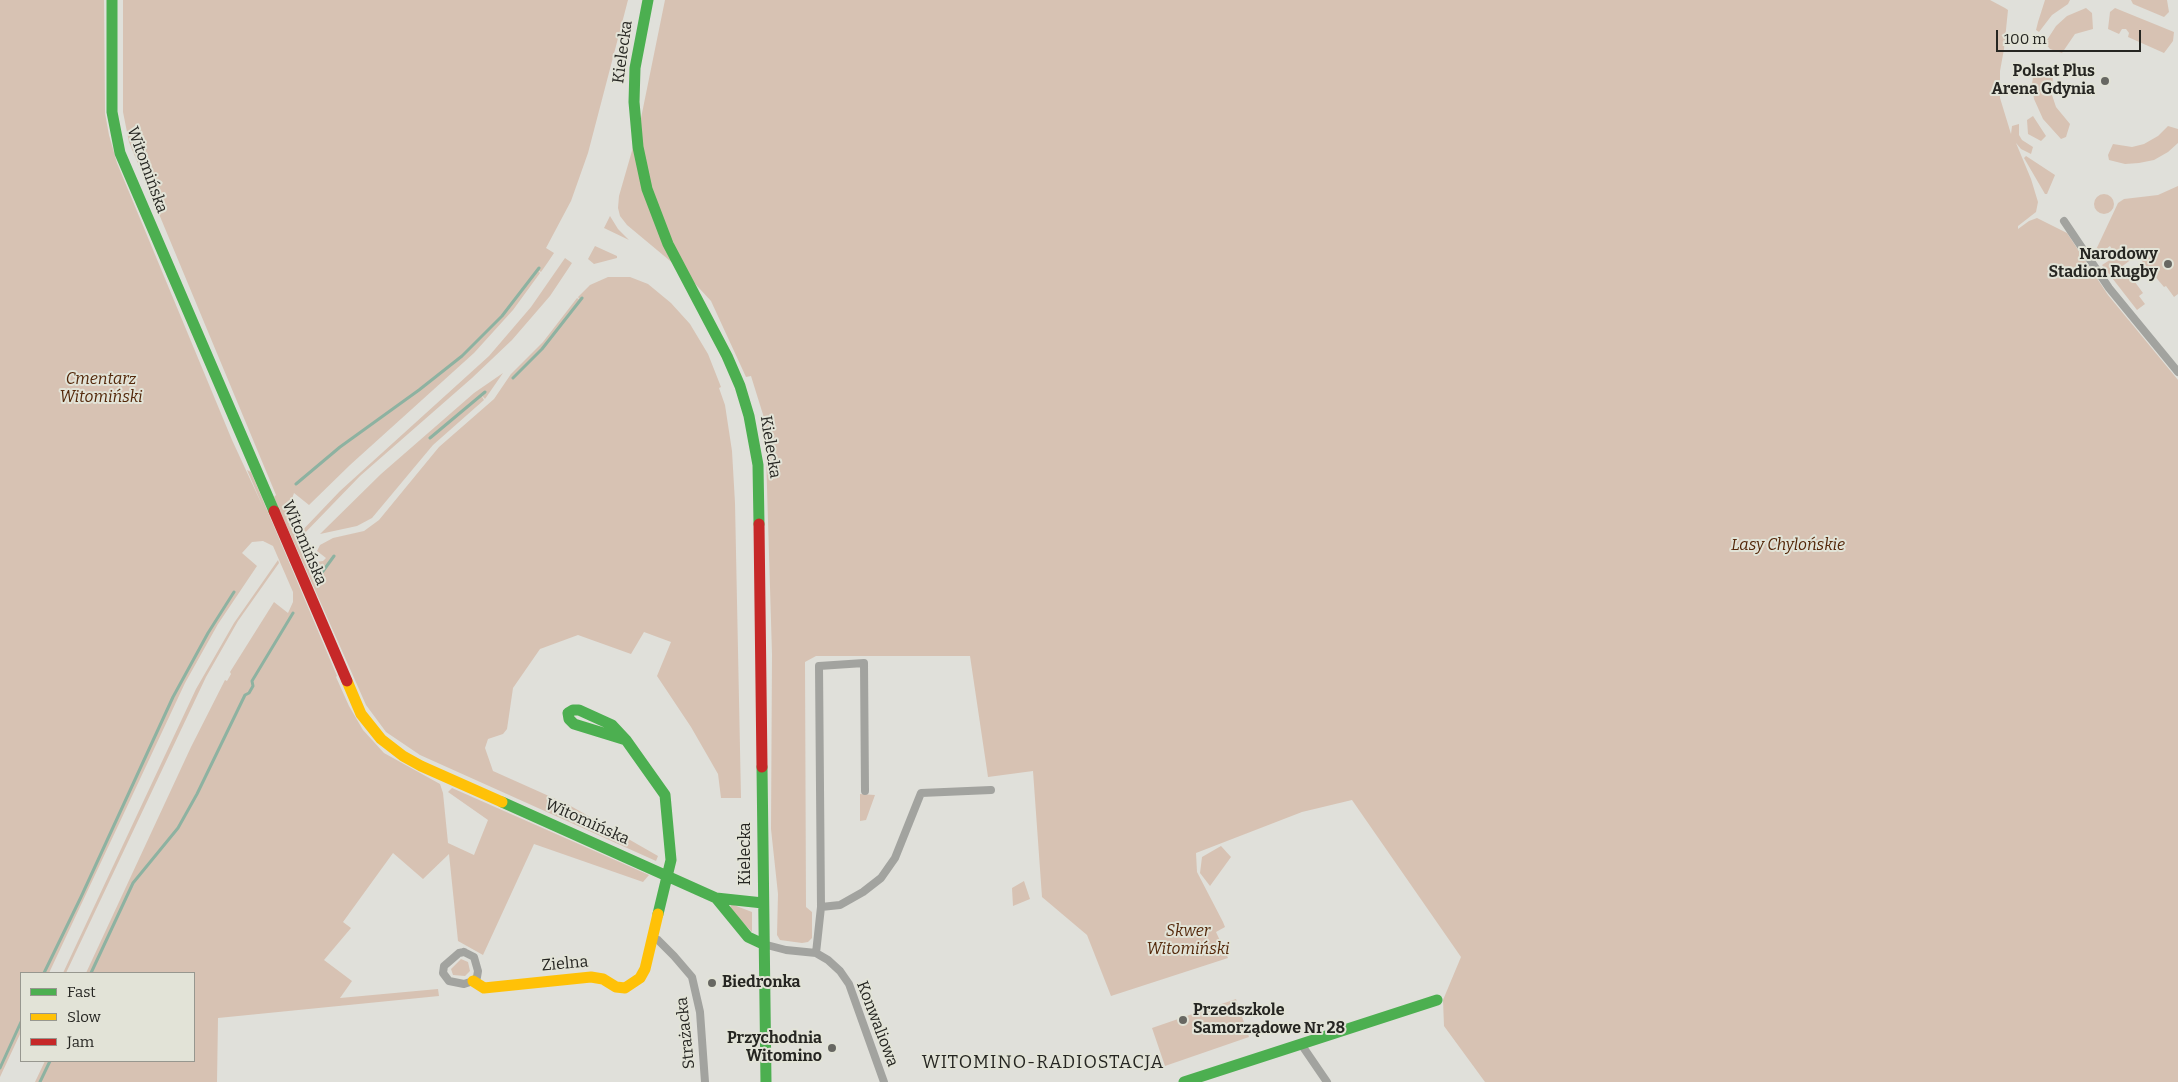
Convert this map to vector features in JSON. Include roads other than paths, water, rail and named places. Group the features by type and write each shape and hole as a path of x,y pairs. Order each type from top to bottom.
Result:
{"street":[{"name":"Witomińska","path":"112,0 112,112 120,153 360,714 392,749 421,766 716,898 763,903"},
{"name":"Kielecka","path":"648,0 635,68 634,102 637,137 646,189 668,244 727,356 740,386 749,416 758,465 766,1082"},
{"path":"2064,221 2109,288 2178,372"},
{"path":"816,954 821,908 819,666 864,663 865,791"},
{"name":"Zielna","path":"473,981 480,988 484,988 591,977 603,980 616,987 625,988 640,978 645,969 671,860 665,796 626,740"},
{"path":"821,908 840,905 863,892 881,878 895,858 921,793 991,790"},
{"name":"Witomińska","path":"716,898 748,937 763,944"},
{"name":"Strażacka","path":"652,938 658,940 692,977 698,996 705,1082"},
{"name":"Konwaliowa","path":"763,944 786,950 816,954 828,960 840,970 849,984 884,1082"},
{"name":"Zielna","path":"459,953 468,953 474,957 477,964 477,977 473,981 459,984 449,981 443,973 444,966 459,953"},
{"path":"1184,1082 1437,1000"},
{"path":"1301,1044 1327,1082"}],"waterway":[{"path":"296,484 340,447 419,390 462,356 502,316 539,268"},
{"path":"513,378 542,349 582,298"},
{"path":"430,438 485,392"},
{"path":"318,578 334,556"},
{"path":"44,972 173,697 208,633 234,592"},
{"path":"91,972 133,883 178,828 197,794 245,695 249,693 253,686 252,681 293,613"},
{"path":"0,1068 20,1024"},
{"path":"40,1082 50,1062"}],"place":[{"name":"Polsat Plus Arena Gdynia","path":"2105,81"},
{"name":"Narodowy Stadion Rugby","path":"2168,264"},
{"name":"Biedronka","path":"712,983"},
{"name":"Przedszkole Samorządowe Nr 28","path":"1183,1020"},
{"name":"Przychodnia Witomino","path":"832,1048"}],"district":[{"name":"WITOMINO-RADIOSTACJA","path":"1043,1063"}],"park label":[{"name":"Cmentarz Witomiński","path":"101,389"},
{"name":"Lasy Chylońskie","path":"1788,546"},
{"name":"Skwer Witomiński","path":"1188,941"}]}
